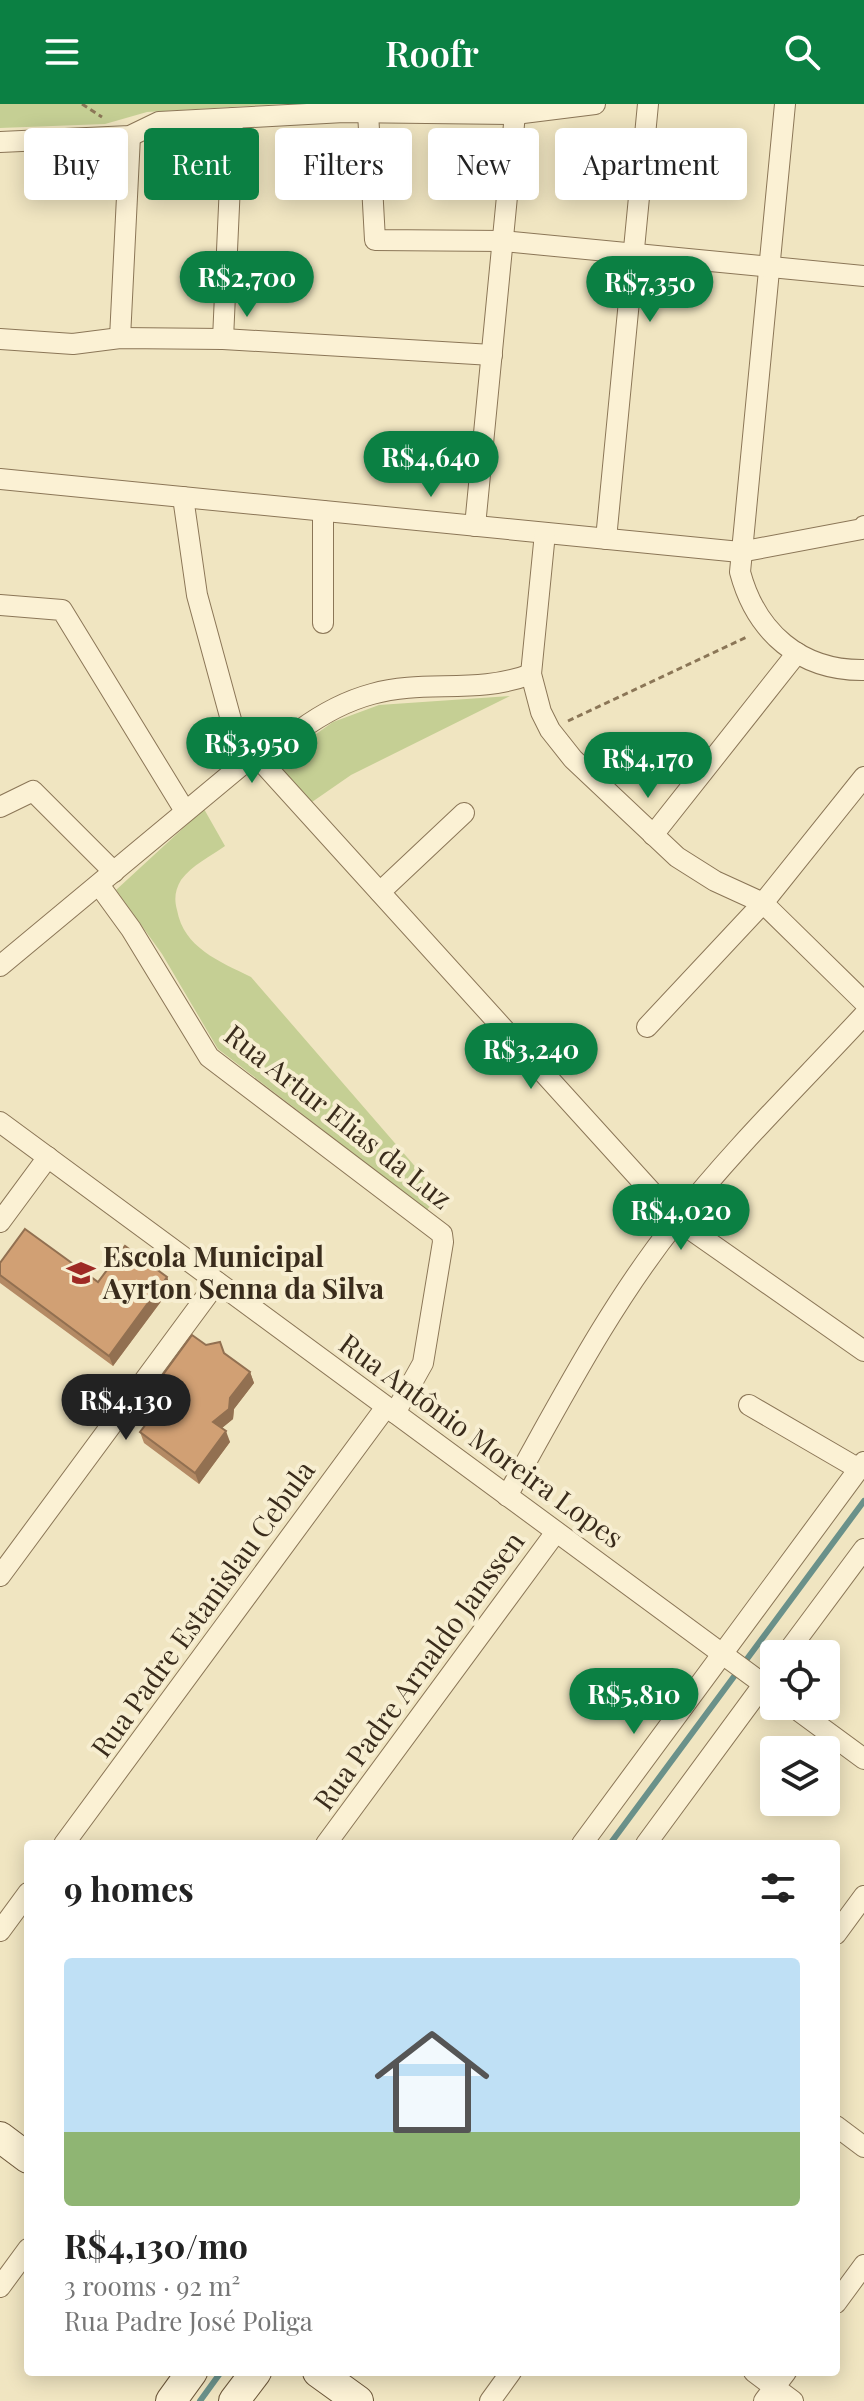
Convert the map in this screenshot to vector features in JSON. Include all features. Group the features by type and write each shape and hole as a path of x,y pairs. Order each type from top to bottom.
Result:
{"street":[{"path":"0,142 130,136 159,122 368,112 515,114 595,104"},
{"path":"606,539 648,104"},
{"path":"785,104 740,572 753,608 766,628 797,653 840,670 864,670"},
{"path":"368,112 375,240 503,241 864,276"},
{"path":"475,526 515,114"},
{"path":"223,339 233,118"},
{"path":"120,338 130,136"},
{"path":"0,339 73,344 120,338 223,339 492,355"},
{"path":"0,479 740,552 862,529 864,526"},
{"path":"183,497 197,595 251,762 380,892 677,1220 864,1351"},
{"path":"323,511 323,623"},
{"path":"545,533 531,674 541,712 550,730 573,759 653,835 696,870 763,903 864,1002"},
{"path":"0,605 62,610 185,811"},
{"path":"653,835 797,653"},
{"path":"0,966 185,811 251,762 329,711 373,694 403,689 493,686 531,674"},
{"path":"647,1027 763,903 864,777"},
{"path":"0,807 33,791 107,879"},
{"path":"380,892 464,813"},
{"name":"Rua Artur Elias da Luz","path":"107,879 131,929 209,1057 442,1234 423,1363 391,1410"},
{"path":"507,1496 602,1329 677,1220 864,1015"},
{"name":"Rua Antônio Moreira Lopes","path":"0,1122 722,1654 760,1676"},
{"path":"0,1222 48,1157"},
{"path":"0,1576 217,1282"},
{"path":"585,1840 862,1465 749,1405"},
{"name":"Rua Padre Estanislau Cebula","path":"67,1840 391,1410"},
{"name":"Rua Padre Arnaldo Janssen","path":"329,1840 556,1532"},
{"path":"796,1640 864,1549"},
{"path":"649,1840 760,1696"},
{"path":"811,1720 864,1759"},
{"path":"840,1929 864,1896"},
{"path":"0,1931 24,1898"},
{"path":"840,2129 864,2147"},
{"path":"0,2137 24,2155"},
{"path":"0,2287 24,2254"},
{"path":"840,2298 864,2265"},
{"path":"171,2401 189,2376"},
{"path":"234,2401 253,2376"},
{"path":"324,2376 358,2401"},
{"path":"490,2401 508,2376"},
{"path":"775,2387 793,2401"}],"path":[{"path":"550,730 766,628"}],"green space":[{"path":"0,104 283,104 147,112 105,124 0,128"},
{"path":"510,696 351,775 312,802 275,763 333,722 379,705"},
{"path":"204,809 225,846 191,870 179,884 176,906 187,934 205,952 251,977 439,1194 427,1210 218,1049 162,954 116,890"}],"building":[{"path":"25,1229 98,1282 125,1246 167,1277 109,1356 0,1275 0,1263"},
{"path":"192,1335 206,1345 220,1342 224,1353 250,1372 230,1398 229,1409 213,1422 226,1431 195,1473 140,1432 175,1386 162,1376"}],"waterway":[{"path":"613,1840 864,1501"},
{"path":"200,2401 218,2376"}],"place":[{"name":"Escola Municipal Ayrton Senna da Silva","path":"81,1273"}]}
